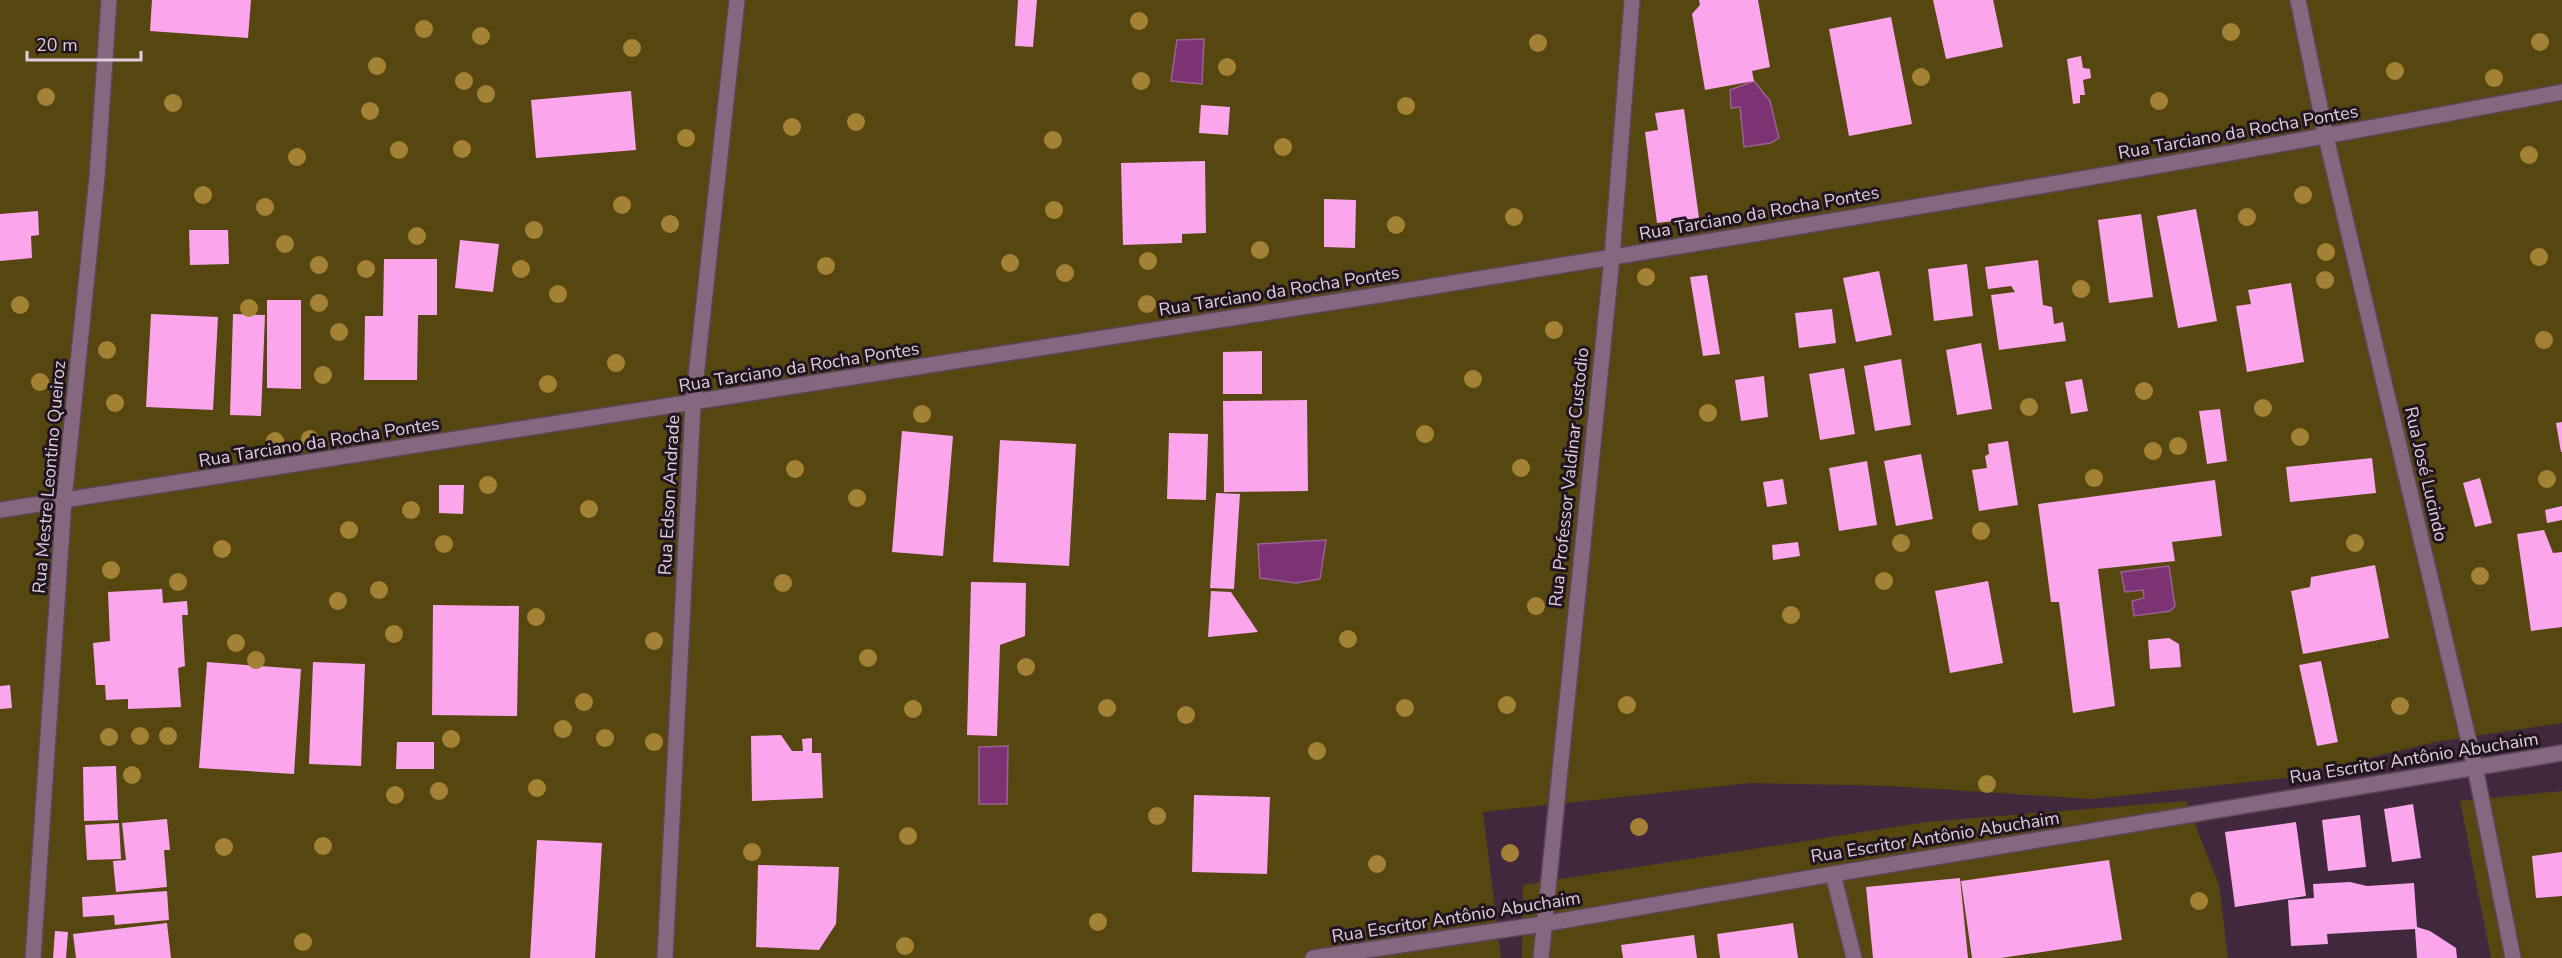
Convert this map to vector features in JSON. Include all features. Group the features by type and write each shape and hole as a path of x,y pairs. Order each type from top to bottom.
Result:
{"street":[{"name":"Rua Mestre Leontino Queiroz","path":"33,958 64,500 97,177 109,0"},
{"name":"Rua Edson Andrade","path":"665,958 693,404 736,0"},
{"name":"Rua Professor Valdinar Custodio","path":"1540,958 1611,257 1632,0"},
{"name":"Rua José Lucindo","path":"2298,0 2326,137 2475,767 2513,958"},
{"name":"Rua Tarciano da Rocha Pontes","path":"0,510 693,404 1611,257 2326,137 2562,92"},
{"name":"Rua Escritor Antônio Abuchaim","path":"1313,958 1543,924 2562,753"},
{"path":"1833,874 1854,958"}],"shaded area":[{"path":"0,0 2562,0 2562,723 2435,742 2286,778 2092,799 1889,786 1750,783 1483,812 1501,958 0,958"},
{"path":"1204,39 1202,84 1171,81 1177,40"},
{"path":"1754,81 1770,101 1779,138 1771,143 1744,147 1740,107 1731,108 1730,90"},
{"path":"1326,540 1320,579 1296,583 1260,578 1258,544"},
{"path":"2169,566 2175,606 2170,611 2134,616 2132,601 2144,598 2143,590 2125,592 2121,572"},
{"path":"1008,746 1007,804 979,804 979,747"},
{"path":"2562,791 2562,958 2491,958 2460,801"},
{"path":"2186,801 2219,885 2228,958 1522,958 1523,885 1926,822"}],"building":[{"path":"152,0 251,0 248,38 150,31"},
{"path":"1018,0 1037,0 1033,47 1015,46"},
{"path":"1699,0 1758,0 1770,67 1752,71 1754,81 1705,90 1692,14 1700,5"},
{"path":"1933,0 1993,0 2003,47 1946,59"},
{"path":"1891,17 1912,124 1849,136 1829,29"},
{"path":"2081,56 2083,68 2090,69 2091,78 2083,80 2085,95 2080,95 2080,103 2073,104 2067,59"},
{"path":"631,91 636,150 536,158 531,100"},
{"path":"1201,105 1230,107 1228,135 1199,133"},
{"path":"1684,109 1699,218 1657,223 1645,132 1658,130 1655,113"},
{"path":"1205,161 1206,233 1182,234 1182,243 1123,245 1121,163"},
{"path":"1324,199 1356,200 1355,248 1324,247"},
{"path":"2196,209 2217,321 2178,328 2157,216"},
{"path":"38,211 39,235 31,236 32,258 0,261 0,214"},
{"path":"2141,214 2153,297 2109,303 2098,220"},
{"path":"189,230 228,230 229,264 190,265"},
{"path":"460,240 499,244 493,292 455,288"},
{"path":"384,259 437,259 437,315 418,315 417,380 364,380 365,316 383,316"},
{"path":"2038,260 2043,305 2052,307 2054,324 2063,322 2066,341 1999,350 1991,295 2015,292 2011,286 1988,289 1985,267"},
{"path":"1967,264 1973,316 1934,321 1928,269"},
{"path":"1879,271 1892,335 1856,342 1843,278"},
{"path":"1707,275 1720,354 1703,356 1690,277"},
{"path":"2291,283 2304,362 2247,372 2236,306 2251,304 2248,290"},
{"path":"267,300 301,300 301,389 267,388"},
{"path":"1832,309 1836,343 1799,348 1795,313"},
{"path":"151,314 218,317 213,410 146,407"},
{"path":"233,314 265,315 261,416 230,415"},
{"path":"1981,343 1992,409 1957,415 1946,350"},
{"path":"1262,351 1262,394 1223,394 1223,352"},
{"path":"1901,359 1911,425 1875,431 1864,366"},
{"path":"1844,368 1855,434 1820,440 1809,374"},
{"path":"1764,376 1768,417 1741,421 1735,380"},
{"path":"2082,379 2088,411 2071,414 2065,382"},
{"path":"1307,400 1308,491 1224,492 1223,401"},
{"path":"2220,409 2227,461 2207,464 2199,411"},
{"path":"2562,422 2562,452 2561,452 2556,423"},
{"path":"902,431 953,436 943,556 892,552"},
{"path":"1169,433 1208,434 1206,500 1167,499"},
{"path":"1000,440 1076,444 1069,566 993,562"},
{"path":"2008,441 2018,505 1979,511 1972,470 1987,468 1985,456 1989,454 1988,444"},
{"path":"1921,454 1933,519 1896,526 1884,461"},
{"path":"2372,458 2376,493 2290,502 2286,467"},
{"path":"1867,461 1877,525 1839,531 1829,468"},
{"path":"2480,478 2492,523 2475,527 2463,483"},
{"path":"1783,479 1787,504 1767,507 1763,482"},
{"path":"2215,480 2222,536 2172,542 2175,561 2098,569 2115,706 2073,713 2059,602 2051,602 2038,504"},
{"path":"439,485 464,485 463,514 439,513"},
{"path":"1216,493 1240,494 1234,589 1210,588"},
{"path":"2562,506 2562,520 2547,523 2545,510"},
{"path":"2544,530 2553,553 2562,552 2562,627 2531,631 2517,534"},
{"path":"1798,542 1800,556 1773,560 1772,545"},
{"path":"2375,565 2389,638 2303,654 2291,591 2310,587 2311,577"},
{"path":"1988,581 2003,663 1950,673 1935,591"},
{"path":"971,582 1026,583 1025,636 1000,645 997,736 967,735"},
{"path":"162,589 163,603 187,601 188,615 182,615 185,666 178,668 181,707 128,709 128,699 106,700 105,685 96,685 93,643 110,641 108,592"},
{"path":"1211,591 1231,592 1258,632 1208,637"},
{"path":"433,605 519,606 517,716 432,715"},
{"path":"2169,638 2179,644 2181,667 2150,669 2148,640"},
{"path":"2321,661 2338,742 2317,746 2299,665"},
{"path":"207,662 301,669 294,774 199,768"},
{"path":"313,662 365,664 361,766 309,764"},
{"path":"10,685 12,708 0,709 0,686"},
{"path":"781,735 792,751 803,751 802,739 812,738 812,753 821,753 823,798 752,801 751,736"},
{"path":"397,742 434,742 434,769 396,769"},
{"path":"116,766 118,820 84,821 83,767"},
{"path":"1194,795 1270,797 1267,874 1192,872"},
{"path":"2413,804 2421,858 2392,862 2384,809"},
{"path":"2360,815 2366,867 2328,871 2322,820"},
{"path":"167,819 170,850 164,850 167,887 116,892 113,861 126,860 122,823"},
{"path":"2296,822 2306,896 2235,907 2225,832"},
{"path":"119,823 121,859 87,860 85,825"},
{"path":"537,840 602,843 595,958 530,958"},
{"path":"2562,852 2562,896 2536,898 2532,856"},
{"path":"2109,860 2122,940 2001,958 1972,958 1961,881"},
{"path":"758,865 839,867 836,924 819,950 756,947"},
{"path":"1960,878 1968,958 1873,958 1866,887"},
{"path":"2350,882 2367,886 2414,883 2417,927 2430,931 2456,948 2457,958 2417,958 2415,929 2327,934 2328,944 2291,946 2288,900 2314,898 2313,884"},
{"path":"167,891 169,920 115,925 114,915 83,917 82,897"},
{"path":"167,923 171,958 76,958 73,934"},
{"path":"1793,923 1798,958 1720,958 1717,934"},
{"path":"55,931 68,932 66,958 53,958"},
{"path":"1694,935 1697,958 1623,958 1621,945"}]}
